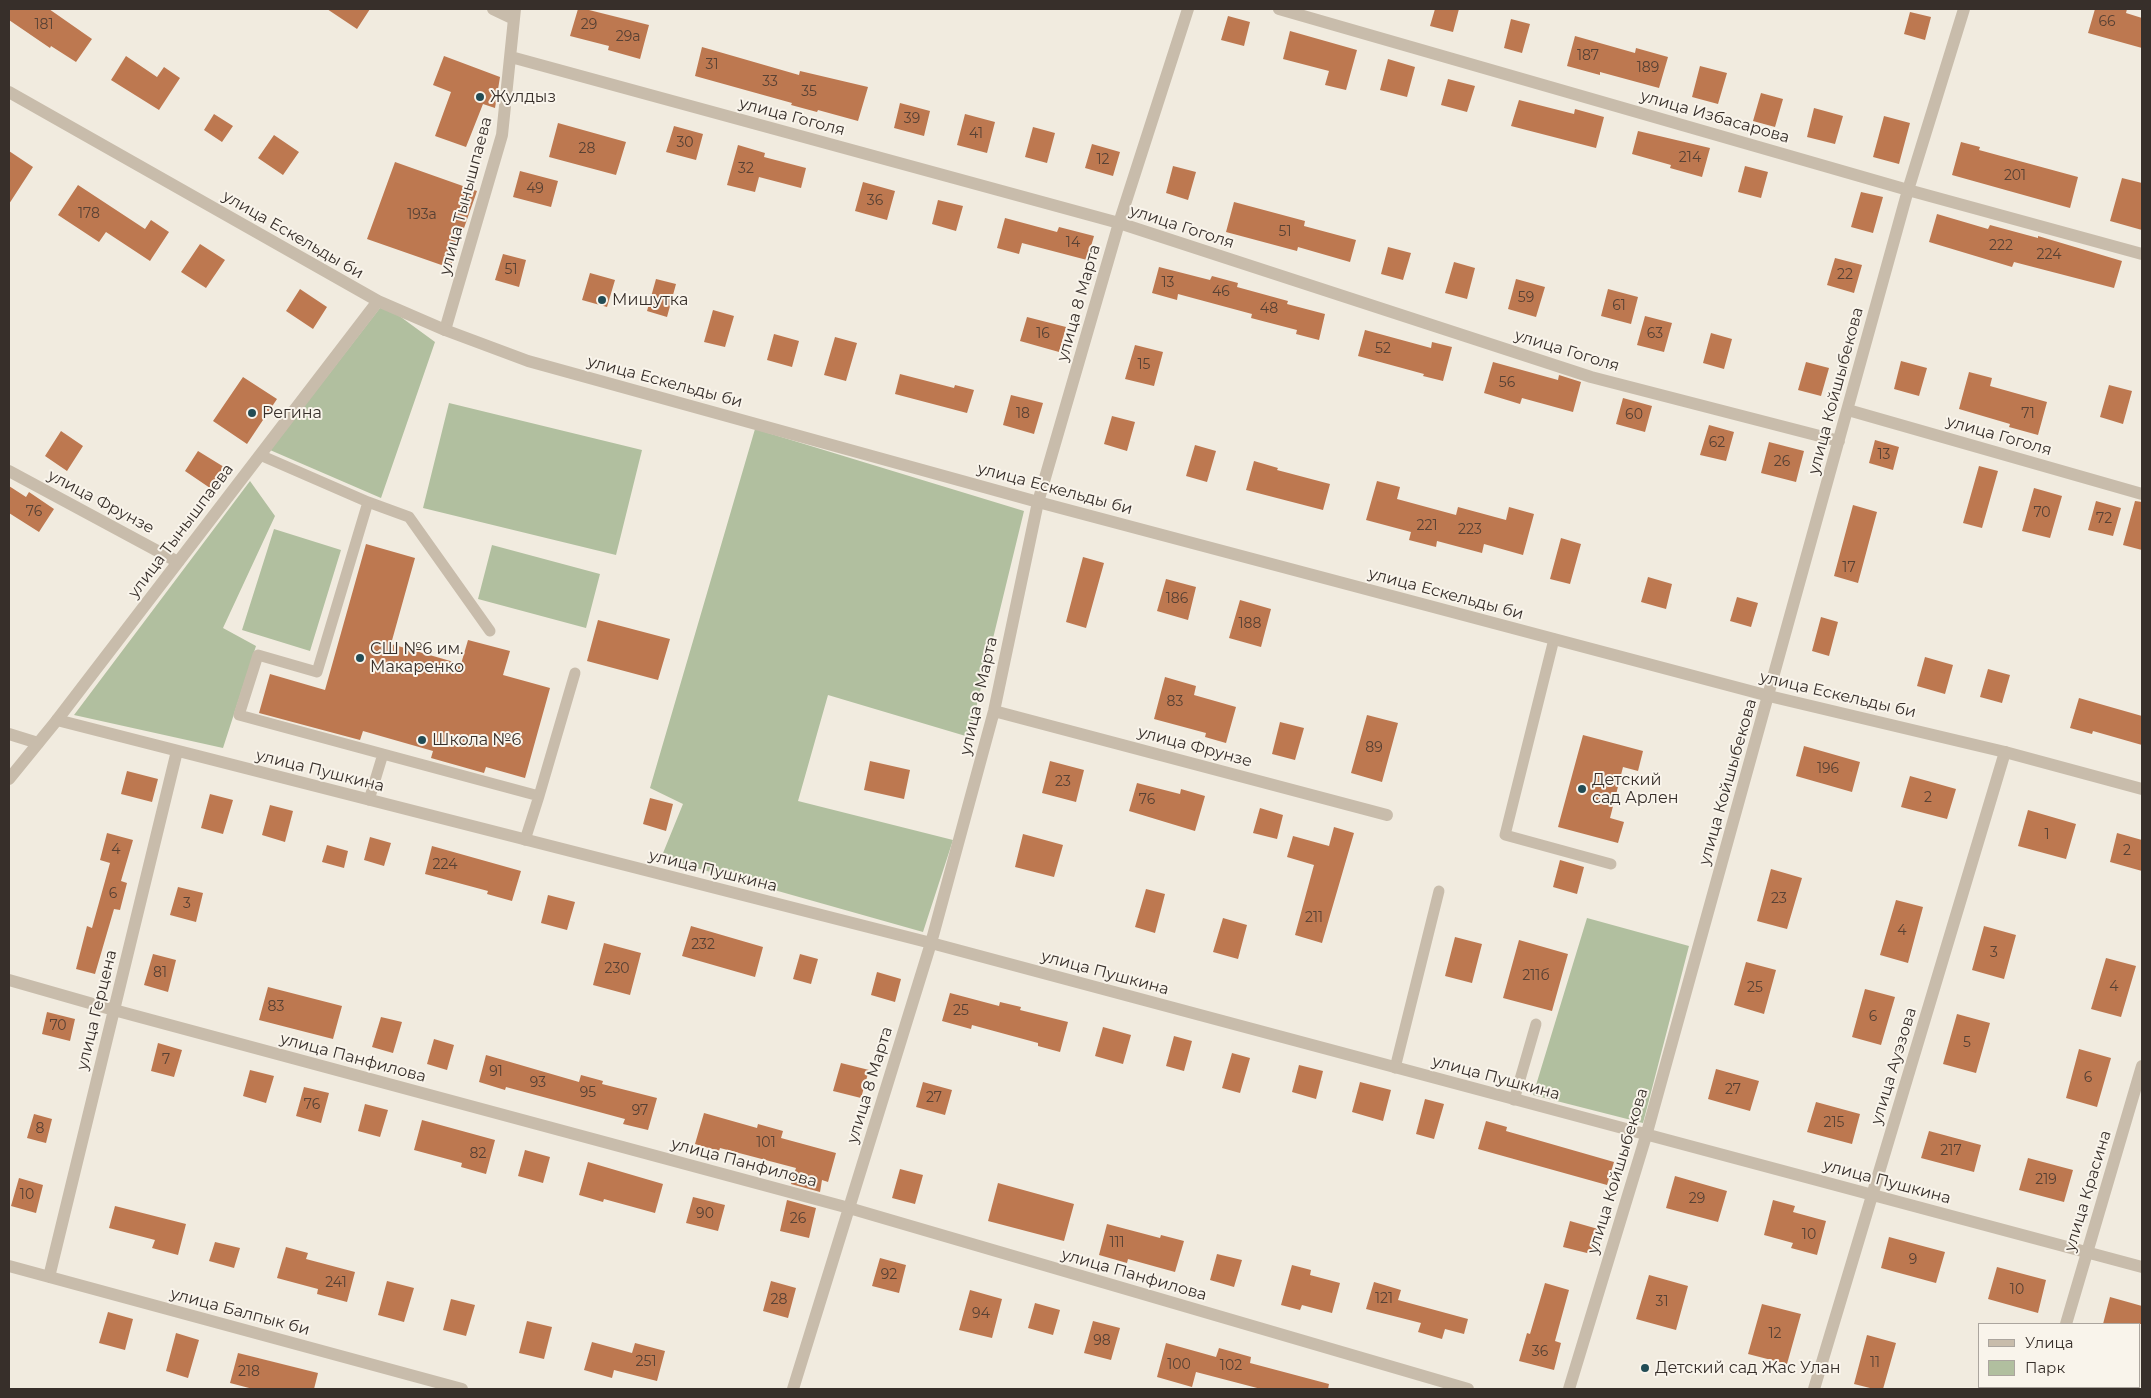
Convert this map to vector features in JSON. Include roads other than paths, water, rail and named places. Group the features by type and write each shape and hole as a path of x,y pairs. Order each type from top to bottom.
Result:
{"street":[{"path":"493,9 514,14"},
{"name":"улица 8 Марта","path":"793,1389 931,943 994,711 1038,502 1119,223 1188,9"},
{"name":"улица Избасарова","path":"1280,9 1908,190 2142,254"},
{"name":"улица Койшыбекова","path":"1569,1389 1646,1136 1908,190 1964,9"},
{"name":"улица Тынышпаева","path":"445,330 502,135 514,14"},
{"name":"улица Гоголя","path":"511,57 1119,223 1591,377 1839,441"},
{"name":"улица Ескельды би","path":"9,92 378,301 445,330 528,361 1038,502 1554,639 1769,696 2005,752 2142,789"},
{"name":"улица Тынышпаева","path":"9,779 57,720 378,301"},
{"name":"улица Гоголя","path":"1848,410 2142,494"},
{"name":"улица Фрунзе","path":"9,472 178,562"},
{"name":"улица Фрунзе","path":"994,711 1387,815"},
{"name":"улица Пушкина","path":"57,720 931,943 1646,1136 2142,1267"},
{"path":"9,734 38,743"},
{"name":"улица Герцена","path":"49,1277 177,751"},
{"name":"улица Ауэзова","path":"1814,1389 2005,752"},
{"name":"улица Панфилова","path":"9,980 849,1208 1468,1389"},
{"name":"улица Красина","path":"2066,1323 2142,1066"},
{"name":"улица Балпык би","path":"9,1266 462,1389"}],"lane":[{"path":"260,455 368,502 409,516 490,631"},
{"path":"368,502 317,672 258,655 239,715 539,796"},
{"path":"1554,639 1505,835 1611,864"},
{"path":"525,840 575,673"},
{"path":"369,800 383,754"},
{"path":"1395,1068 1440,891"},
{"path":"1514,1100 1536,1024"}],"place":[{"name":"Жулдыз","path":"480,97"},
{"name":"Мишутка","path":"602,300"},
{"name":"Регина","path":"252,413"},
{"name":"СШ №6 им. Макаренко","path":"360,658"},
{"name":"Школа №6","path":"422,740"},
{"name":"Детский сад Арлен","path":"1582,789"},
{"name":"Детский сад Жас Улан","path":"1645,1368"}]}
